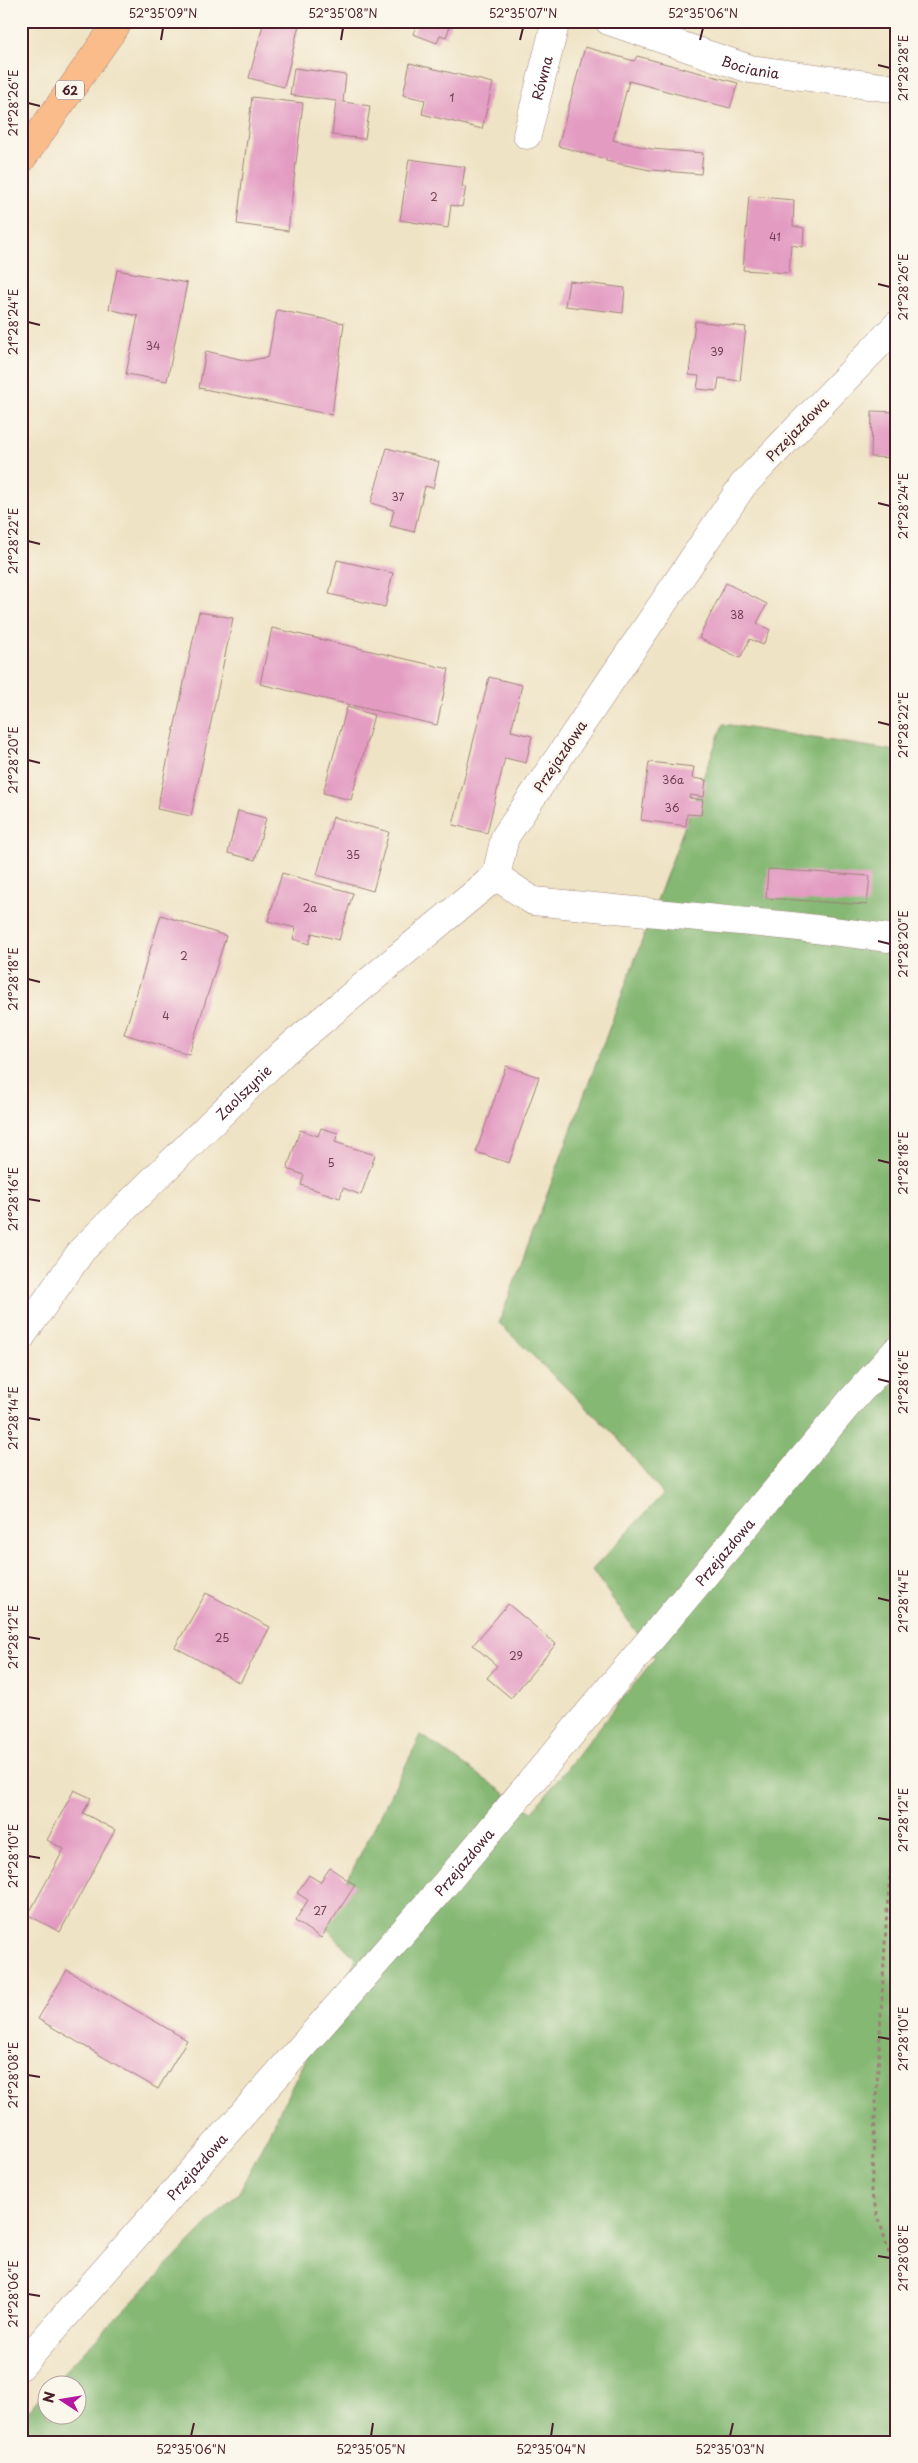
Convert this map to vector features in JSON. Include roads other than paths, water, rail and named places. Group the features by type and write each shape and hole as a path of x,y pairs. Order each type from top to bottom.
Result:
{"main road":[{"name":"62","path":"21,160 118,21"}],"street":[{"name":"Równa","path":"527,135 556,21"},
{"name":"Bociania","path":"609,21 750,69 897,89"},
{"name":"Przejazdowa","path":"496,876 505,837 743,485 897,325"},
{"path":"496,876 533,901 791,926 897,939"},
{"name":"Zaolszynie","path":"21,1337 82,1250 277,1059 496,876"},
{"name":"Przejazdowa","path":"21,2366 446,1882 850,1402 897,1350"}]}
